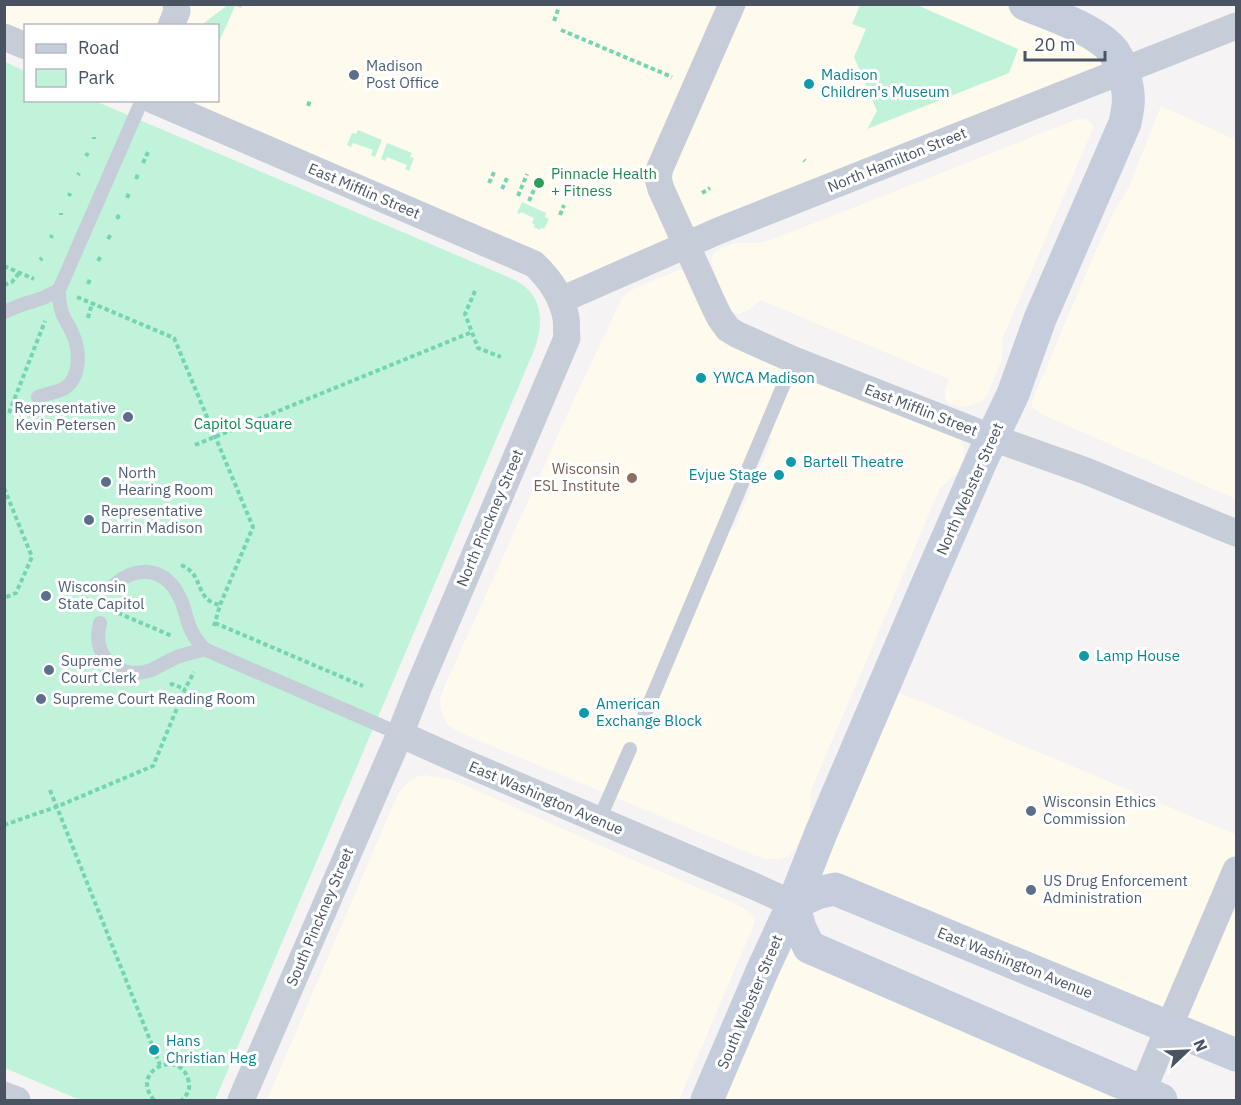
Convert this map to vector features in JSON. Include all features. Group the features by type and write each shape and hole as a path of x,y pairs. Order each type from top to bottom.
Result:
{"street":[{"path":"686,245 658,178 732,4"},
{"path":"1026,4 1086,30 1101,40 1113,52 1123,70"},
{"name":"North Hamilton Street","path":"561,300 740,222 1236,26"},
{"path":"4,37 24,45"},
{"name":"North Webster Street","path":"793,904 892,665 982,459 1013,394 1040,319 1125,123 1129,105 1123,70"},
{"name":"East Mifflin Street","path":"158,102 534,264 553,285 561,300"},
{"name":"East Mifflin Street","path":"686,245 720,318 728,329 738,335 794,360 993,438 1086,471 1236,533"},
{"name":"North Pinckney Street","path":"400,734 567,338 566,319 561,300"},
{"name":"East Washington Avenue","path":"400,734 793,904 817,893 835,889 1236,1055"},
{"name":"South Pinckney Street","path":"241,1101 400,734"},
{"path":"793,904 800,928 809,947 1147,1098 1169,1027 1236,870"},
{"name":"South Webster Street","path":"708,1101 793,904"},
{"path":"4,1095 17,1101"}],"lane":[{"path":"38,397 67,387 76,372 77,348 74,334 61,309 59,290 141,102"},
{"path":"4,312 59,290"},
{"path":"642,721 794,360"},
{"path":"114,585 128,575 148,571 168,580 179,596 191,631 204,650 400,734"},
{"path":"100,622 97,641 101,652 108,662 123,671 136,673 150,671 177,657 204,650"},
{"path":"599,820 630,749"}],"path":[{"path":"554,21 559,7"},
{"path":"561,30 675,78"},
{"path":"308,106 310,100"},
{"path":"143,164 148,152"},
{"path":"489,183 495,170"},
{"path":"518,196 528,174"},
{"path":"502,189 508,176"},
{"path":"529,201 536,185"},
{"path":"702,193 710,189"},
{"path":"560,215 564,205"},
{"path":"117,219 120,213"},
{"path":"98,261 101,256"},
{"path":"4,266 174,338 253,527 220,606 215,624 363,686"},
{"path":"4,285 12,282 19,273"},
{"path":"475,291 465,314 478,348 501,357"},
{"path":"25,371 41,329"},
{"path":"195,445 472,332"},
{"path":"4,488 32,557 16,593 4,598"},
{"path":"118,613 159,630"},
{"path":"4,825 56,807 153,766 184,689 197,666"},
{"path":"50,790 160,1065"},
{"path":"154,1101 148,1089 149,1075 160,1065 171,1064 187,1074 188,1093 182,1101"}],"shaded area":[{"path":"5,4 176,4 177,11 190,4 1025,4 1123,70 561,300 553,285 155,102 219,102 219,24 24,24 24,46 5,37"},
{"path":"1161,106 1236,140 1236,499 1043,415 1032,407 1035,394 1094,255 1114,211 1128,189"},
{"path":"1078,119 1089,121 1093,126 1092,131 1003,337 1002,359 987,396 979,403 964,407 949,403 945,398 945,391 949,379 761,300 739,314 729,308 721,292 711,260 714,253 724,247 734,243 759,243 771,240"},
{"path":"680,270 684,271 697,298 960,438 964,448 964,459 959,471 940,488 813,785 810,814 797,846 788,856 779,859 756,856 468,736 448,725 443,717 440,703 446,683 622,298 633,289","holes":["757,433 772,439 733,531 720,526"]},
{"path":"883,687 1236,835 1236,1055 817,893 800,928 1139,1100 707,1100"},
{"path":"425,775 449,779 467,786 736,904 752,914 754,921 752,929 679,1100 267,1100 392,807 400,791 408,782"}],"green space":[{"path":"229,4 243,5 241,8 235,6 219,42 219,24 204,23"},
{"path":"860,5 917,5 1018,49 1009,73 867,129 877,111 854,57 866,29 852,24"},
{"name":"Capitol Square","path":"5,62 24,71 24,102 97,102 515,280 531,293 536,301 540,328 535,348 215,1100 80,1100 5,1068"},
{"path":"358,130 382,140 375,157 371,155 373,150 353,143 351,147 347,145 352,133 356,134"},
{"path":"387,143 412,153 410,157 414,158 409,171 405,169 407,165 387,157 385,161 381,159"},
{"path":"522,202 546,213 545,217 549,219 544,229 533,227 534,218 521,212 517,213"}],"place":[{"name":"Madison Post Office","path":"354,75"},
{"name":"Madison Children's Museum","path":"809,84"},
{"name":"Pinnacle Health + Fitness","path":"539,183"},
{"name":"YWCA Madison","path":"701,378"},
{"name":"Representative Kevin Petersen","path":"128,417"},
{"name":"Bartell Theatre","path":"791,462"},
{"name":"Evjue Stage","path":"779,475"},
{"name":"Wisconsin ESL Institute","path":"632,478"},
{"name":"North Hearing Room","path":"106,482"},
{"name":"Representative Darrin Madison","path":"89,520"},
{"name":"Wisconsin State Capitol","path":"46,596"},
{"name":"Lamp House","path":"1084,656"},
{"name":"Supreme Court Clerk","path":"49,670"},
{"name":"Supreme Court Reading Room","path":"41,699"},
{"name":"American Exchange Block","path":"584,713"},
{"name":"Wisconsin Ethics Commission","path":"1031,811"},
{"name":"US Drug Enforcement Administration","path":"1031,890"},
{"name":"Hans Christian Heg","path":"154,1050"}]}
